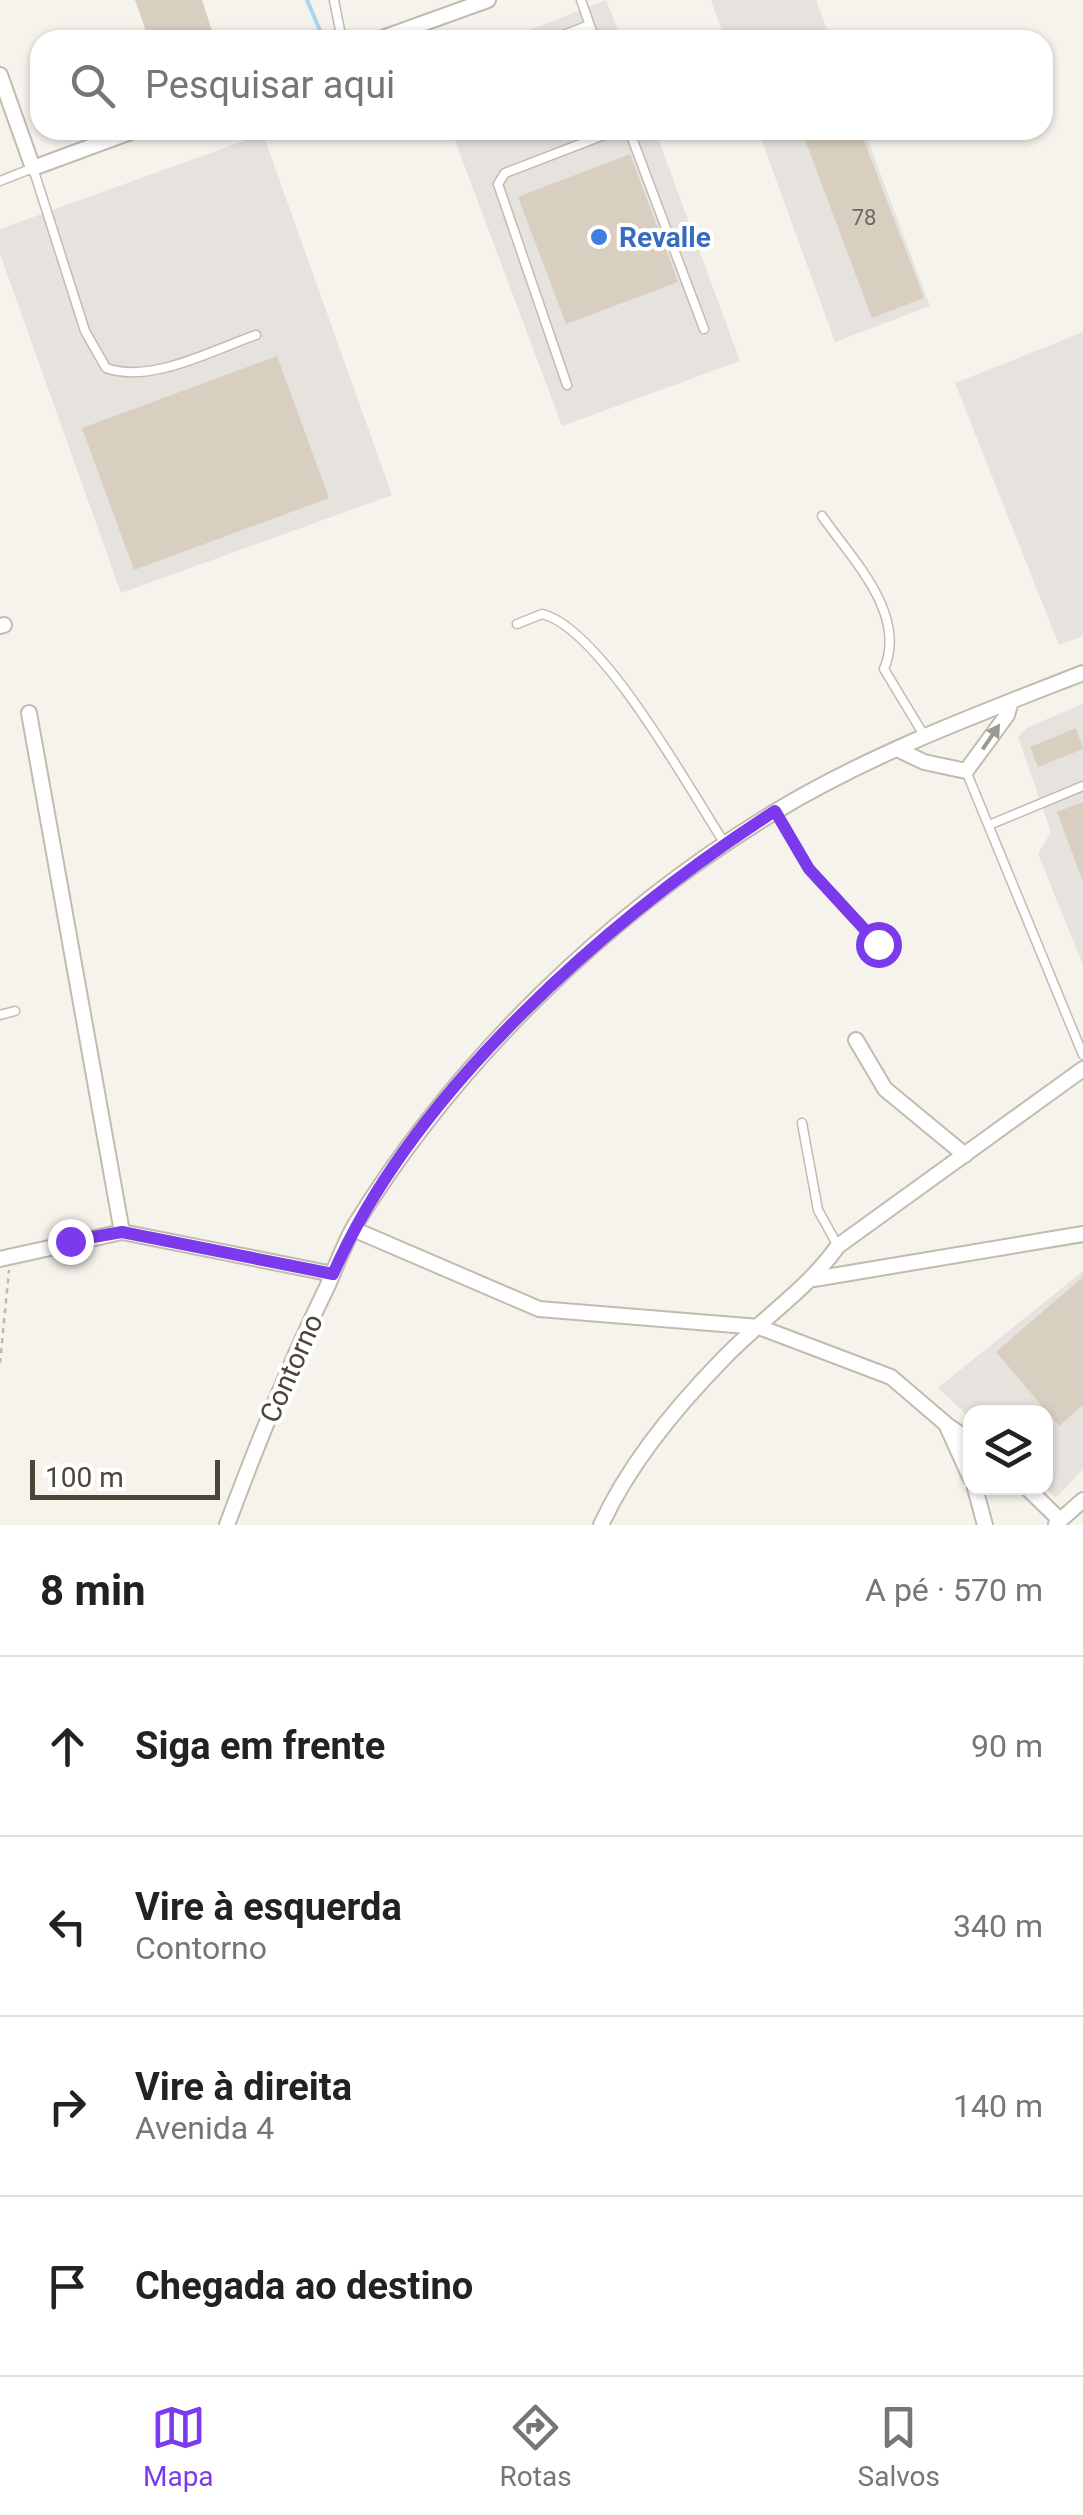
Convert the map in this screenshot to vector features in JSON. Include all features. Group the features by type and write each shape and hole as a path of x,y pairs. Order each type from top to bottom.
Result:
{"street":[{"path":"406,30 488,0"},
{"path":"0,75 33,168 109,140"},
{"name":"Contorno","path":"227,1525 294,1354 353,1229 420,1134 518,1019 650,898 775,811 898,749 1083,672"},
{"path":"898,749 924,762 966,770 1006,715 1011,701"},
{"path":"29,713 122,1232"},
{"path":"856,1040 885,1089 965,1155"},
{"path":"601,1525 655,1438 724,1358 814,1279 838,1246 1083,1069"},
{"path":"353,1229 539,1308 759,1327 891,1377 963,1436"},
{"path":"5,1257 122,1232 333,1274"},
{"path":"814,1279 1083,1234"},
{"path":"946,1424 963,1462"},
{"path":"978,1495 985,1525"},
{"path":"1034,1495 1058,1523 1083,1500"}],"lane":[{"path":"334,0 340,30"},
{"path":"581,0 591,30"},
{"path":"575,30 589,24"},
{"path":"567,385 498,184 505,173 590,140"},
{"path":"633,140 704,328"},
{"path":"0,180 33,168 85,331 106,368 123,374 144,373 256,335"},
{"path":"822,516 880,601 889,628 884,670 925,737"},
{"path":"517,624 542,614 584,639 643,717 725,844"},
{"path":"966,770 1083,1055"},
{"path":"989,825 1083,786"},
{"path":"775,811 809,869 878,944"},
{"path":"0,1015 16,1011"},
{"path":"802,1123 818,1210 838,1246"}],"path":[{"path":"0,1363 5,1257"}],"shaded area":[{"path":"606,0 618,30 530,30"},
{"path":"711,0 816,0 827,30 722,30"},
{"path":"246,140 265,140 392,495 121,593 0,254 0,229"},
{"path":"455,140 659,140 740,361 562,426"},
{"path":"762,140 868,140 930,306 835,342"},
{"path":"1083,332 1083,636 1059,645 955,383"},
{"path":"1083,704 1083,965 1038,854 1051,832 1018,737 1028,727"},
{"path":"1083,1271 1083,1469 1056,1498 1053,1495 1053,1405 963,1405 963,1411 938,1388"}],"building":[{"path":"135,0 202,0 212,30 146,30"},
{"path":"805,140 864,140 924,298 872,318"},
{"path":"630,154 678,282 566,324 518,197"},
{"path":"277,356 329,498 134,570 82,428"},
{"path":"1076,728 1083,749 1038,767 1030,747"},
{"path":"1083,802 1083,879 1082,879 1057,812"},
{"path":"1083,1277 1083,1405 1059,1426 1053,1419 1053,1405 1041,1405 996,1352"}],"waterway":[{"path":"307,0 320,30"}],"place":[{"name":"Revalle","path":"599,237"}],"route":[{"path":"70,1241 122,1232 333,1274 353,1229 383,1184 478,1062 518,1019 650,898 775,811 809,869 878,944"}]}
